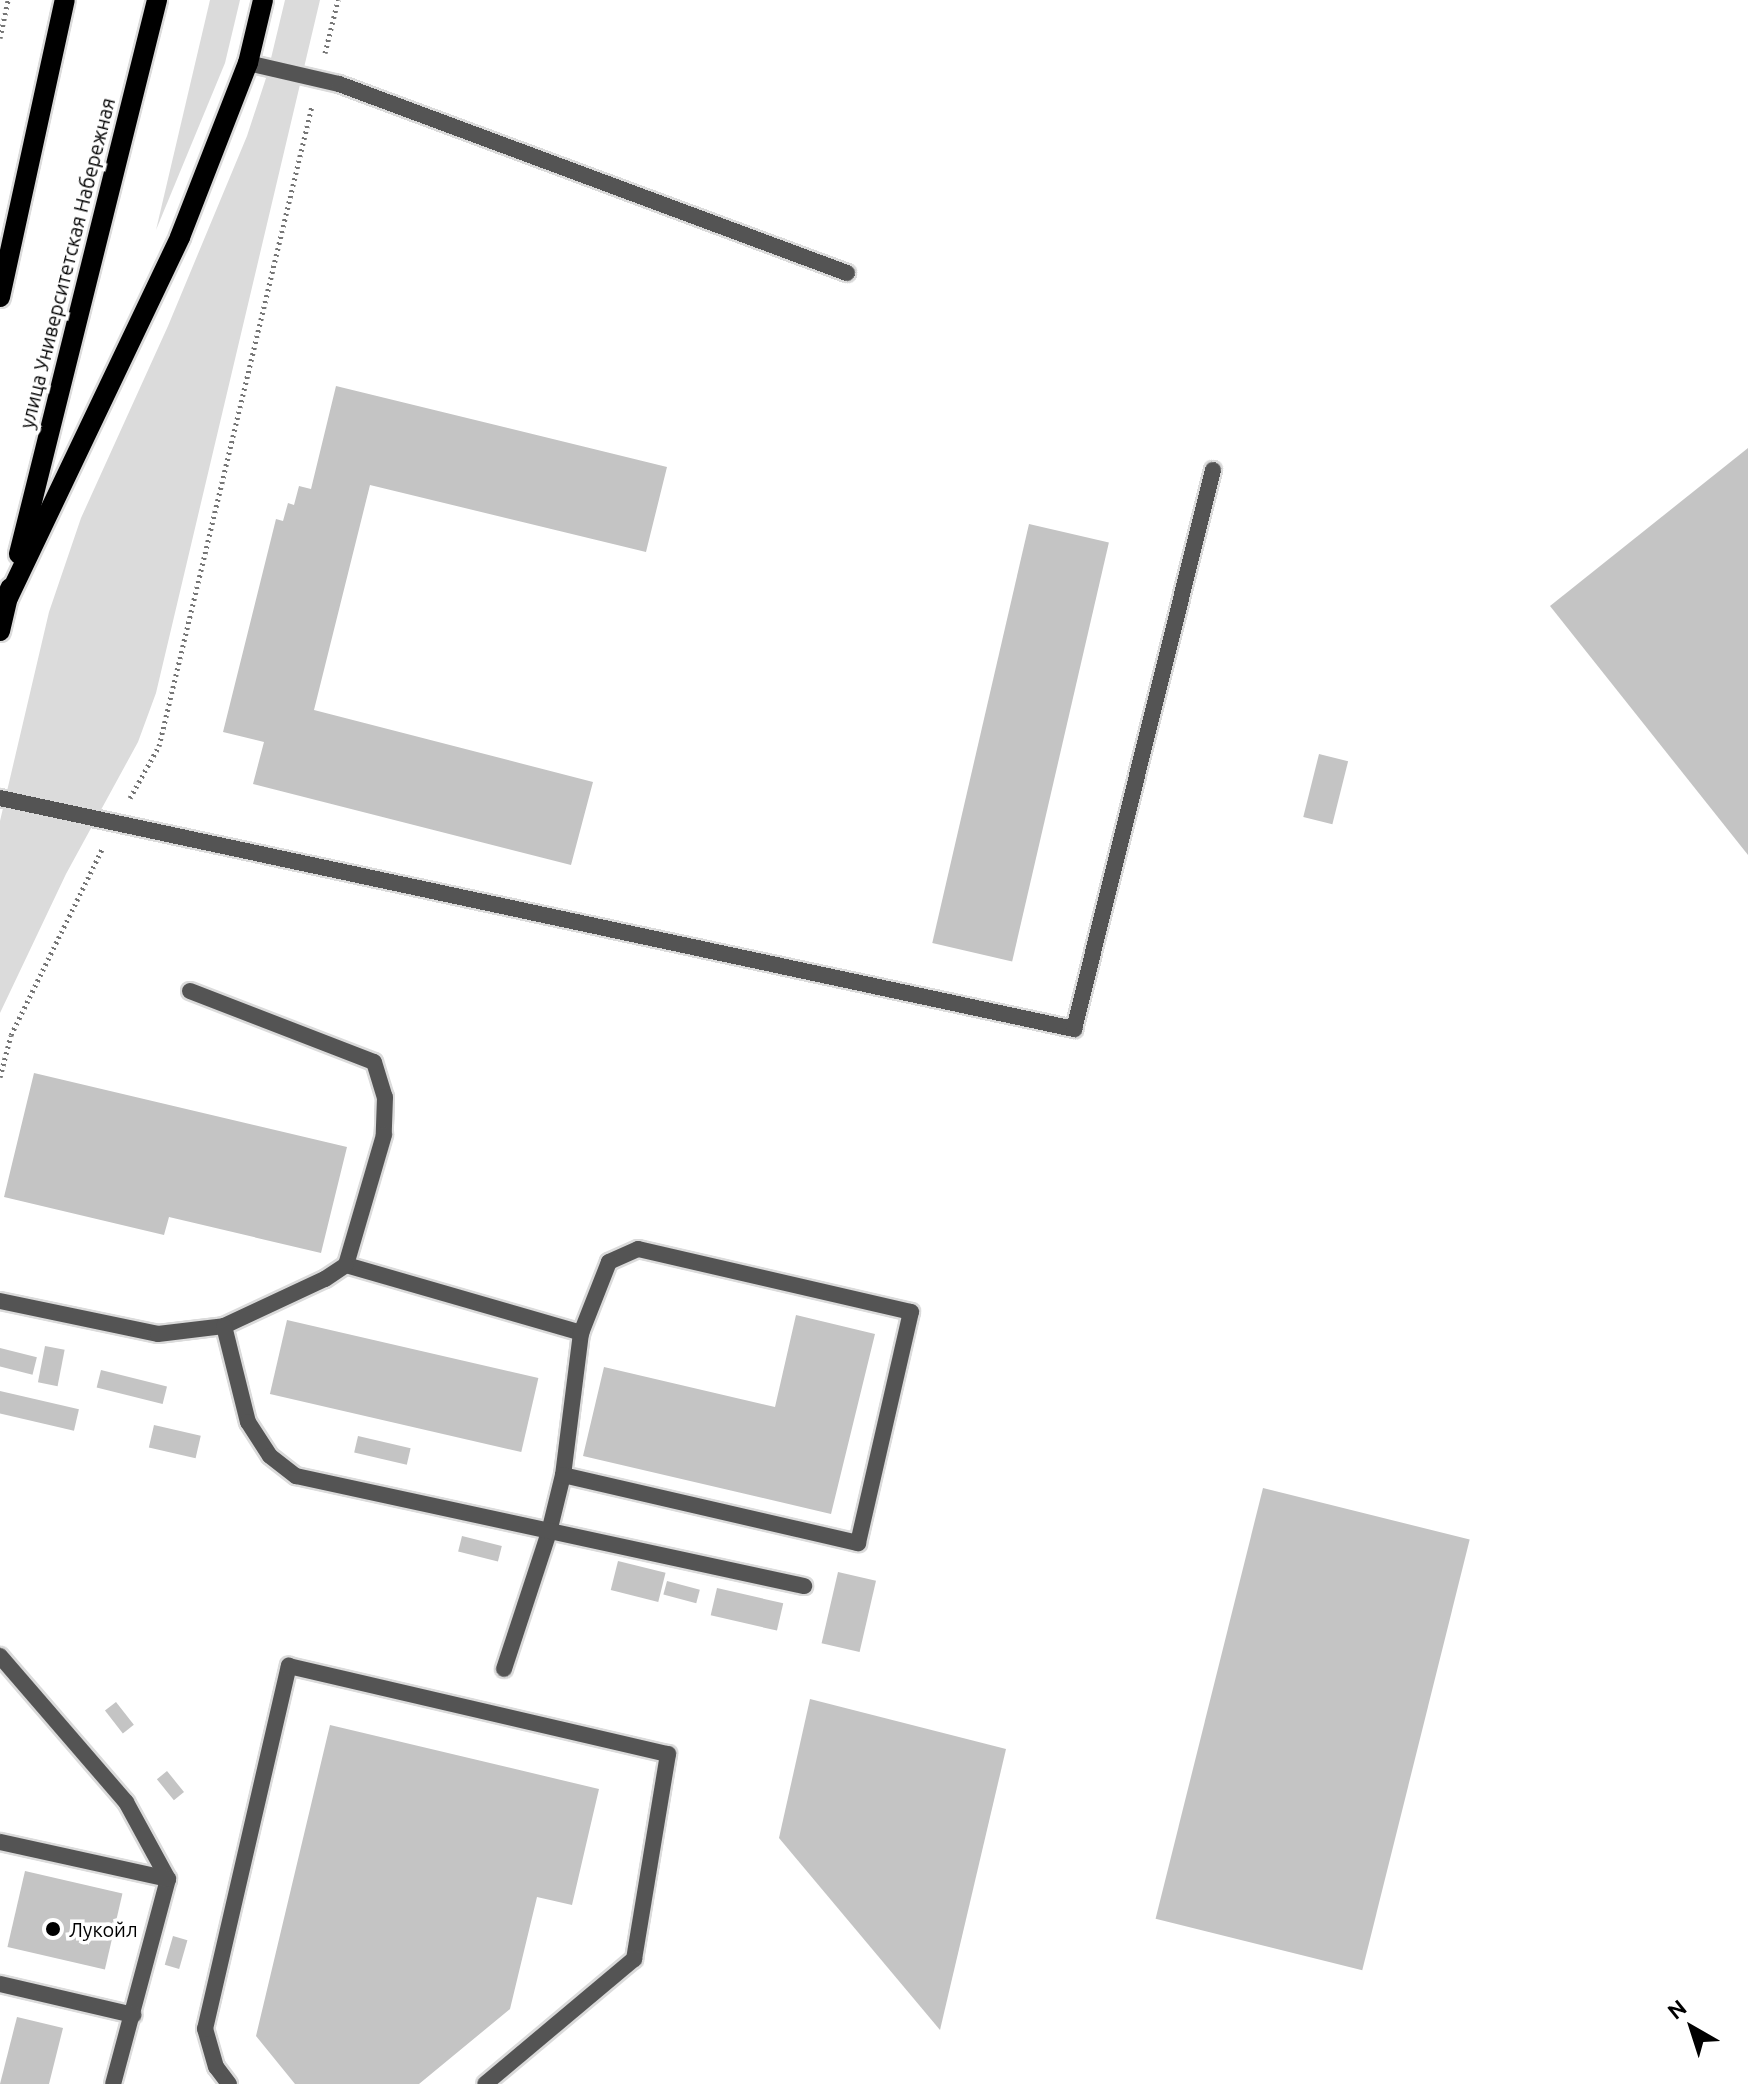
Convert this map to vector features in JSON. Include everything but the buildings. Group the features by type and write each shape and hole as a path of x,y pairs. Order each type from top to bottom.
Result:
{"main road":[{"path":"0,297 65,0"},
{"name":"улица Университетская Набережная","path":"0,631 157,0"},
{"path":"8,598 180,237 248,63 263,0"}],"lane":[{"path":"248,63 319,79 847,273"},
{"path":"0,798 1074,1029 1213,470"},
{"path":"0,1301 158,1334 224,1326 325,1279 346,1265 384,1135 385,1097 374,1062 190,991"},
{"path":"504,1669 549,1532 563,1475 581,1333 609,1262 638,1249 911,1312 858,1543 563,1475"},
{"path":"346,1265 581,1333"},
{"path":"224,1326 248,1422 270,1456 296,1476 804,1586"},
{"path":"0,1656 126,1802 168,1879 113,2084"},
{"path":"229,2084 216,2067 205,2029 289,1666 668,1754 634,1959 485,2084"},
{"path":"0,1842 168,1879"},
{"path":"0,1984 133,2015"}],"path":[{"path":"0,38 8,0"},
{"path":"0,1077 11,1035 115,824 159,746 338,0"}],"shaded area":[{"path":"210,0 240,0 225,63 156,230"},
{"path":"285,0 320,0 156,693 138,742 66,874 0,1013 0,821 49,612 81,518 168,326 247,136 267,75"}],"place":[{"name":"Лукойл","path":"53,1929"}]}
